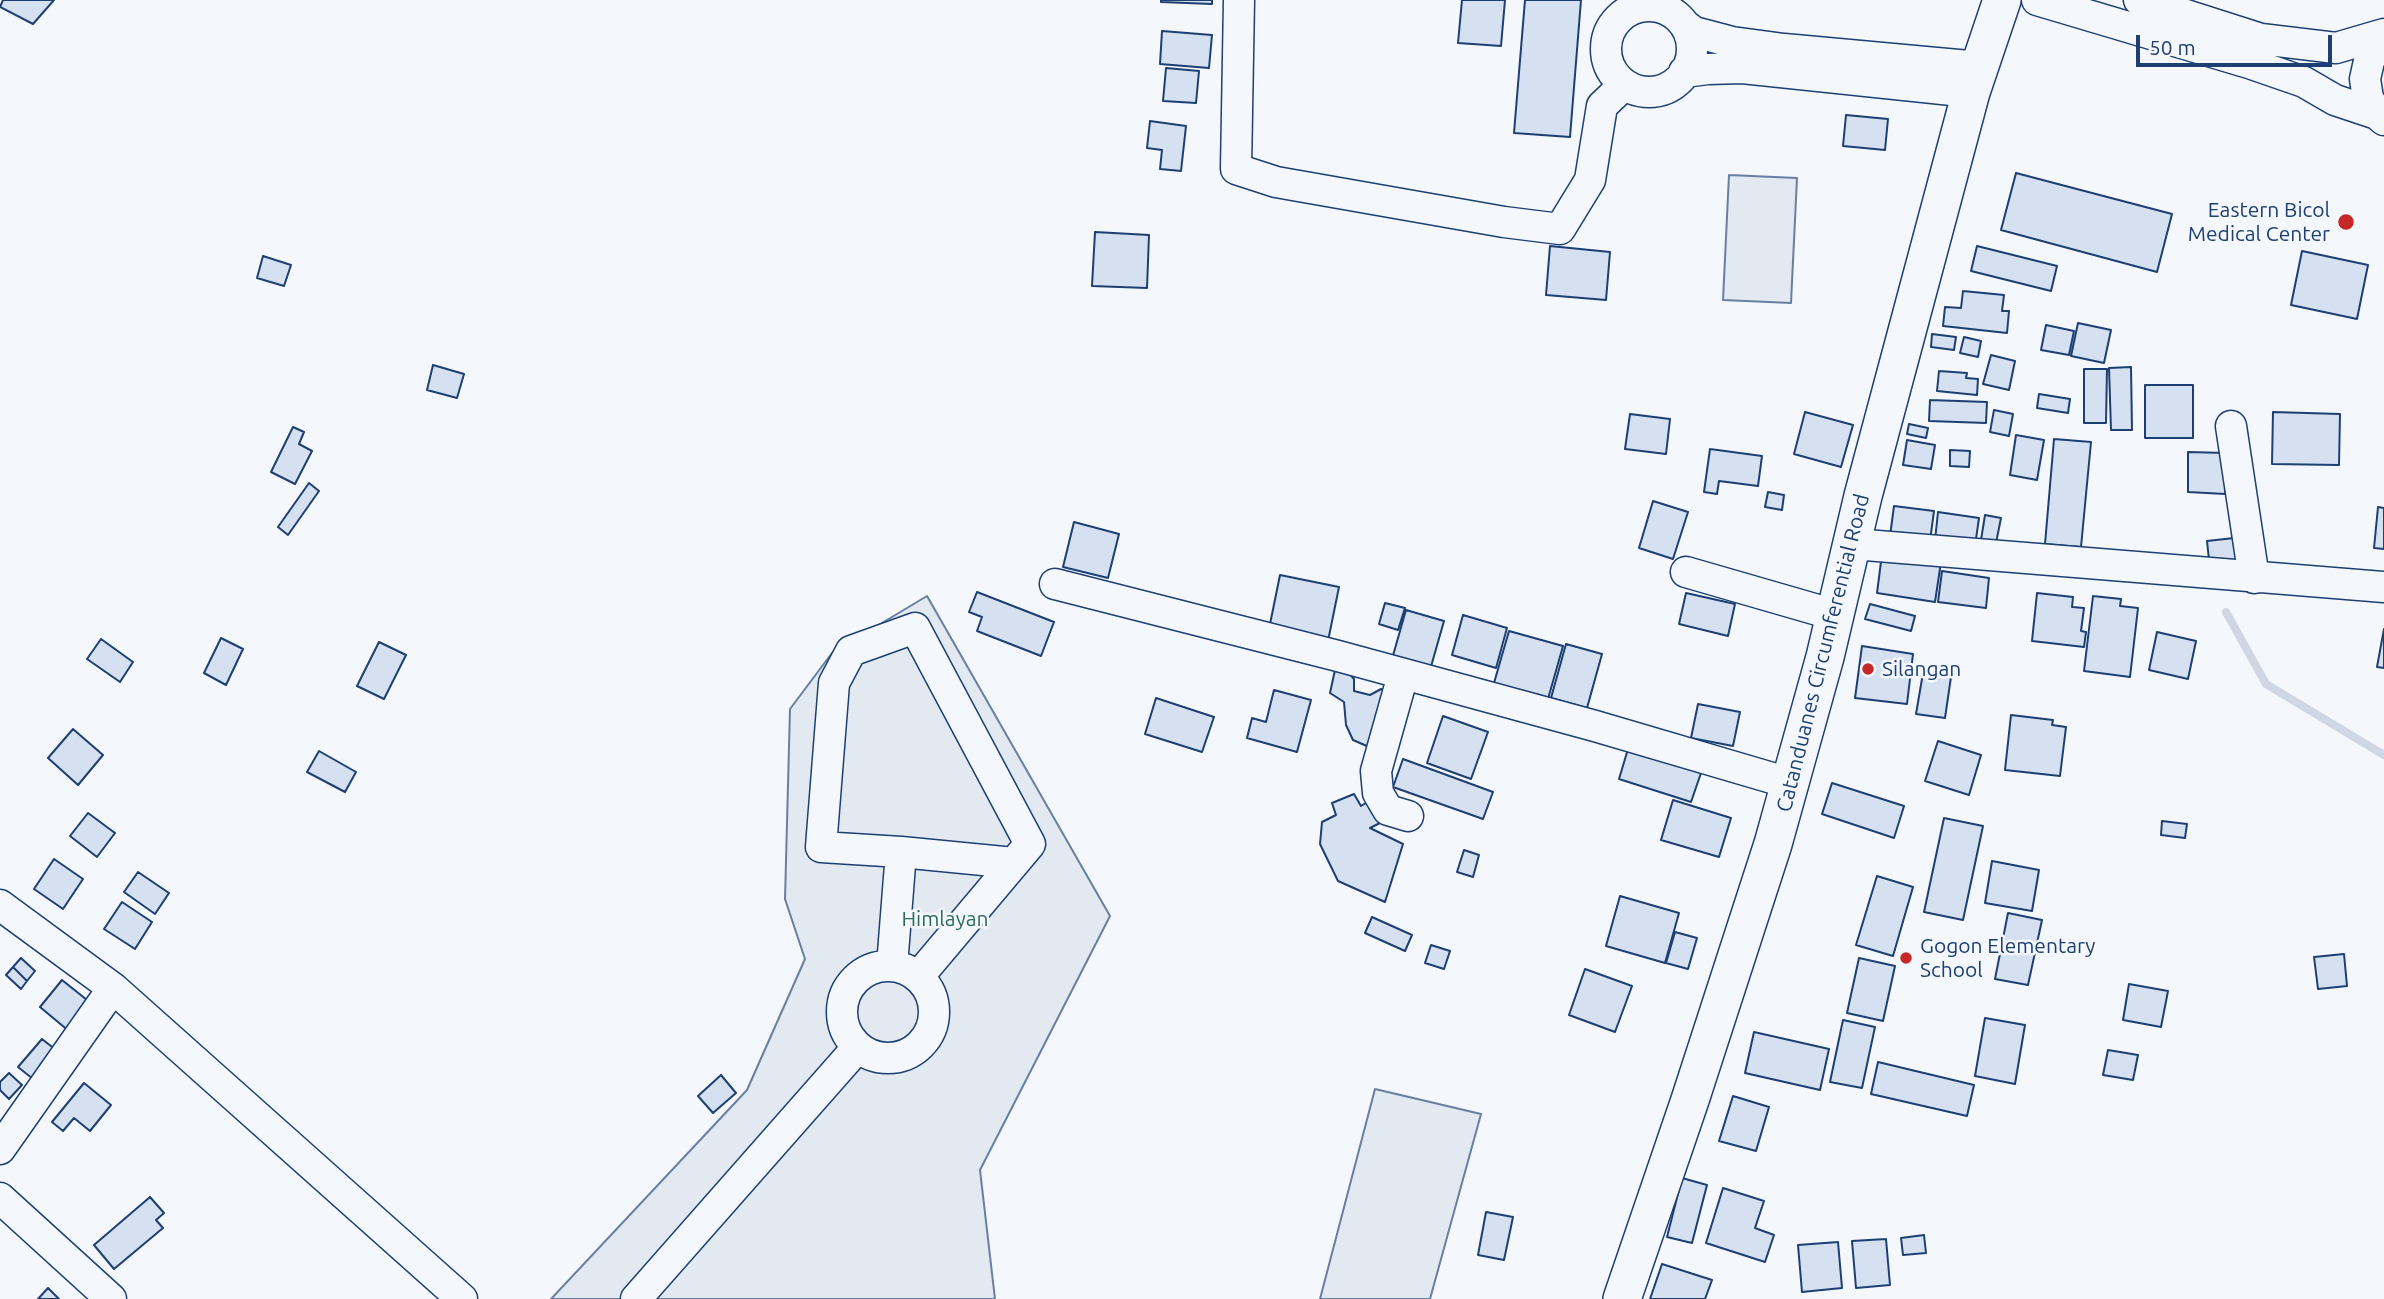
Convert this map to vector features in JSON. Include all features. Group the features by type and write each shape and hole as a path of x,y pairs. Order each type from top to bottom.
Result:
{"main road":[{"name":"Catanduanes Circumferential Road","path":"1622,1299 1770,856 1975,80 2002,0"}],"street":[{"path":"1239,0 1236,169 1276,182 1504,222 1560,229 1590,180 1602,106 1624,85"},
{"path":"2037,0 2249,63 2304,82 2335,100 2381,117"},
{"path":"2139,0 2261,39 2336,48 2384,36"},
{"path":"1686,26 1692,45 1690,64 1679,81 1662,90 1643,92 1624,85 1611,71 1605,52 1608,33 1619,17 1635,3 1655,5 1673,12 1694,32 1720,38 1975,80"},
{"path":"2381,117 2368,98 2365,79 2369,61 2384,36"},
{"path":"1684,72 1742,68 1975,80"},
{"path":"2231,426 2254,578"},
{"path":"1853,544 2384,587"},
{"path":"1686,572 1835,615"},
{"path":"1055,584 1338,656 1595,726 1789,783"},
{"path":"905,971 1014,863 1030,844 915,628 851,651 834,683 821,847 1014,863"},
{"path":"1403,675 1376,771 1378,793 1388,810 1408,816"},
{"path":"901,852 905,971"},
{"path":"0,905 113,988 462,1299"},
{"path":"877,967 905,971 928,989 933,1004 933,1020 927,1035 917,1047 903,1055 888,1058 872,1055 859,1047 849,1036 843,1023 842,1008 846,994 853,982 864,972 877,967"},
{"path":"0,1149 113,988"},
{"path":"636,1299 859,1047"},
{"path":"0,1198 111,1299"}],"green space":[{"path":"1729,175 1797,178 1791,303 1723,300"},
{"name":"Himlayan","path":"927,596 1110,916 980,1170 995,1299 551,1299 747,1090 805,959 785,899 790,709 832,653"},
{"path":"1375,1089 1481,1114 1430,1299 1320,1299"}],"building":[{"path":"3,0 54,0 33,24 0,7"},
{"path":"1212,0 1212,4 1161,2"},
{"path":"1462,0 1505,0 1501,46 1458,43"},
{"path":"1525,0 1581,0 1570,137 1514,133"},
{"path":"1162,31 1212,35 1209,68 1160,64"},
{"path":"1166,68 1199,71 1196,103 1163,101"},
{"path":"1846,115 1888,119 1885,150 1843,146"},
{"path":"1150,121 1186,126 1181,171 1160,169 1162,150 1147,148"},
{"path":"2016,173 2172,214 2157,272 2001,230"},
{"path":"1095,232 1149,235 1147,288 1092,286"},
{"path":"1550,246 1610,252 1606,300 1546,295"},
{"path":"1977,246 2057,266 2051,291 1971,271"},
{"path":"2302,251 2368,265 2357,319 2291,305"},
{"path":"263,256 291,265 284,286 257,278"},
{"path":"1963,291 2004,295 2002,311 2009,311 2007,333 1943,326 1945,307 1961,308"},
{"path":"2078,323 2111,330 2104,363 2071,356"},
{"path":"2046,325 2074,331 2069,355 2041,350"},
{"path":"1932,334 1956,337 1954,350 1931,347"},
{"path":"1964,337 1981,341 1978,357 1960,353"},
{"path":"1991,355 2015,361 2009,390 1983,384"},
{"path":"433,365 464,374 457,398 427,390"},
{"path":"2131,367 2132,430 2111,430 2109,368"},
{"path":"2084,369 2107,369 2106,423 2084,423"},
{"path":"1939,371 1967,373 1966,378 1978,379 1977,395 1937,391"},
{"path":"2145,385 2193,385 2193,438 2145,438"},
{"path":"2039,394 2070,399 2068,413 2037,408"},
{"path":"1930,400 1987,402 1986,423 1929,421"},
{"path":"1994,410 2013,414 2009,436 1990,432"},
{"path":"1805,412 1853,425 1841,467 1794,454"},
{"path":"2273,412 2340,414 2339,465 2272,464"},
{"path":"1630,414 1670,419 1666,454 1625,449"},
{"path":"1909,424 1928,428 1926,438 1907,434"},
{"path":"293,427 304,432 299,444 312,451 295,484 271,472"},
{"path":"2016,435 2044,440 2037,480 2010,475"},
{"path":"2054,439 2091,442 2081,547 2045,544"},
{"path":"1907,440 1935,445 1931,469 1903,465"},
{"path":"1710,449 1762,456 1758,486 1719,481 1717,494 1704,492"},
{"path":"1950,450 1970,451 1969,467 1950,466"},
{"path":"2188,452 2226,453 2225,494 2188,492"},
{"path":"309,483 319,491 288,535 278,527"},
{"path":"1768,492 1784,495 1782,510 1765,507"},
{"path":"1653,501 1688,512 1673,559 1639,548"},
{"path":"1894,506 1934,511 1930,541 1890,536"},
{"path":"2378,507 2384,508 2384,549 2374,548"},
{"path":"1938,512 1979,518 1975,546 1935,540"},
{"path":"1985,515 2001,518 1996,543 1981,540"},
{"path":"1074,522 1119,534 1108,578 1063,567"},
{"path":"2234,538 2237,566 2210,569 2207,541"},
{"path":"1882,554 1941,562 1935,602 1877,593"},
{"path":"1942,571 1989,578 1986,608 1938,602"},
{"path":"1280,575 1339,587 1328,641 1269,629"},
{"path":"977,592 1054,622 1041,656 977,631 982,617 969,612"},
{"path":"1686,593 1735,604 1728,636 1679,624"},
{"path":"2037,593 2073,597 2072,607 2084,608 2081,631 2086,632 2084,647 2032,641"},
{"path":"2093,596 2121,599 2120,606 2138,608 2130,677 2084,671"},
{"path":"1385,603 1405,608 1398,630 1379,624"},
{"path":"1870,604 1915,616 1911,631 1865,619"},
{"path":"1406,610 1444,621 1430,670 1392,659"},
{"path":"1463,615 1507,628 1496,668 1452,655"},
{"path":"2384,629 2384,668 2377,667"},
{"path":"1509,631 1563,646 1548,699 1494,683"},
{"path":"2157,632 2196,641 2188,679 2149,670"},
{"path":"221,638 243,649 226,685 204,673"},
{"path":"101,639 133,662 120,682 87,659"},
{"path":"379,642 406,655 384,699 357,686"},
{"path":"1566,644 1602,654 1587,708 1551,698"},
{"path":"1862,646 1913,654 1907,704 1855,698"},
{"path":"1335,670 1347,671 1354,679 1354,691 1370,695 1381,689 1389,692 1369,747 1353,740 1346,725 1344,702 1330,693"},
{"path":"1923,673 1951,677 1945,718 1916,714"},
{"path":"1274,690 1311,700 1297,752 1247,738 1252,718 1266,722"},
{"path":"1156,698 1214,717 1202,752 1145,734"},
{"path":"1698,704 1740,712 1733,746 1691,738"},
{"path":"2011,715 2053,720 2052,725 2066,727 2060,776 2005,770"},
{"path":"1443,716 1488,732 1471,779 1427,763"},
{"path":"73,729 103,755 78,785 48,758"},
{"path":"1938,741 1981,755 1969,795 1925,781"},
{"path":"1628,749 1701,773 1691,802 1619,779"},
{"path":"319,751 356,772 345,792 307,772"},
{"path":"1403,759 1493,792 1483,819 1393,787"},
{"path":"1832,783 1904,806 1894,838 1822,814"},
{"path":"1354,794 1361,806 1369,801 1380,823 1370,828 1403,844 1385,902 1338,881 1320,844 1322,822 1336,815 1332,803"},
{"path":"1673,800 1731,818 1719,857 1661,840"},
{"path":"88,813 115,833 97,857 70,836"},
{"path":"1944,818 1983,826 1963,920 1924,912"},
{"path":"2162,821 2187,824 2185,838 2161,835"},
{"path":"1464,850 1479,855 1473,877 1457,872"},
{"path":"54,859 83,879 63,909 34,889"},
{"path":"1992,861 2039,870 2032,911 1985,903"},
{"path":"138,872 169,893 155,914 124,892"},
{"path":"1877,876 1913,887 1893,956 1856,945"},
{"path":"1620,896 1679,913 1665,963 1606,946"},
{"path":"122,902 152,922 135,949 104,929"},
{"path":"2008,913 2042,920 2028,985 1995,979"},
{"path":"1372,917 1412,935 1405,951 1365,933"},
{"path":"1675,932 1697,938 1688,969 1666,963"},
{"path":"1431,945 1450,951 1444,969 1425,963"},
{"path":"2344,954 2347,986 2318,989 2314,957"},
{"path":"21,958 35,971 27,981 13,967"},
{"path":"1859,958 1895,966 1883,1021 1847,1013"},
{"path":"13,967 27,981 21,989 6,975"},
{"path":"1585,969 1632,986 1615,1032 1569,1015"},
{"path":"62,980 92,1004 70,1032 40,1007"},
{"path":"2129,984 2168,991 2161,1027 2123,1020"},
{"path":"1985,1018 2025,1025 2015,1084 1975,1076"},
{"path":"1843,1020 1875,1027 1862,1088 1830,1082"},
{"path":"1754,1032 1829,1049 1820,1090 1745,1073"},
{"path":"42,1039 61,1054 38,1083 18,1067"},
{"path":"2108,1050 2138,1055 2133,1080 2103,1075"},
{"path":"1878,1062 1974,1085 1967,1116 1871,1094"},
{"path":"9,1073 22,1085 9,1099 0,1090 0,1082"},
{"path":"721,1075 736,1093 713,1113 698,1096"},
{"path":"84,1083 111,1105 90,1131 74,1118 63,1131 52,1122"},
{"path":"1733,1096 1769,1107 1756,1151 1719,1141"},
{"path":"1682,1178 1707,1185 1692,1243 1667,1237"},
{"path":"1723,1188 1764,1201 1755,1228 1774,1235 1765,1262 1706,1243"},
{"path":"150,1197 164,1213 156,1220 163,1228 114,1269 94,1245"},
{"path":"1486,1212 1513,1217 1504,1260 1478,1255"},
{"path":"1924,1235 1926,1253 1903,1255 1901,1238"},
{"path":"1886,1239 1890,1285 1856,1288 1852,1241"},
{"path":"1838,1242 1842,1288 1802,1292 1798,1245"},
{"path":"1662,1264 1712,1280 1705,1299 1650,1299"},
{"path":"48,1288 59,1299 38,1299"}],"waterway":[{"path":"2226,612 2266,684 2384,755"}],"place":[{"name":"Eastern Bicol Medical Center","path":"2346,222"},
{"name":"Silangan","path":"1868,669"},
{"name":"Gogon Elementary School","path":"1906,958"}]}
